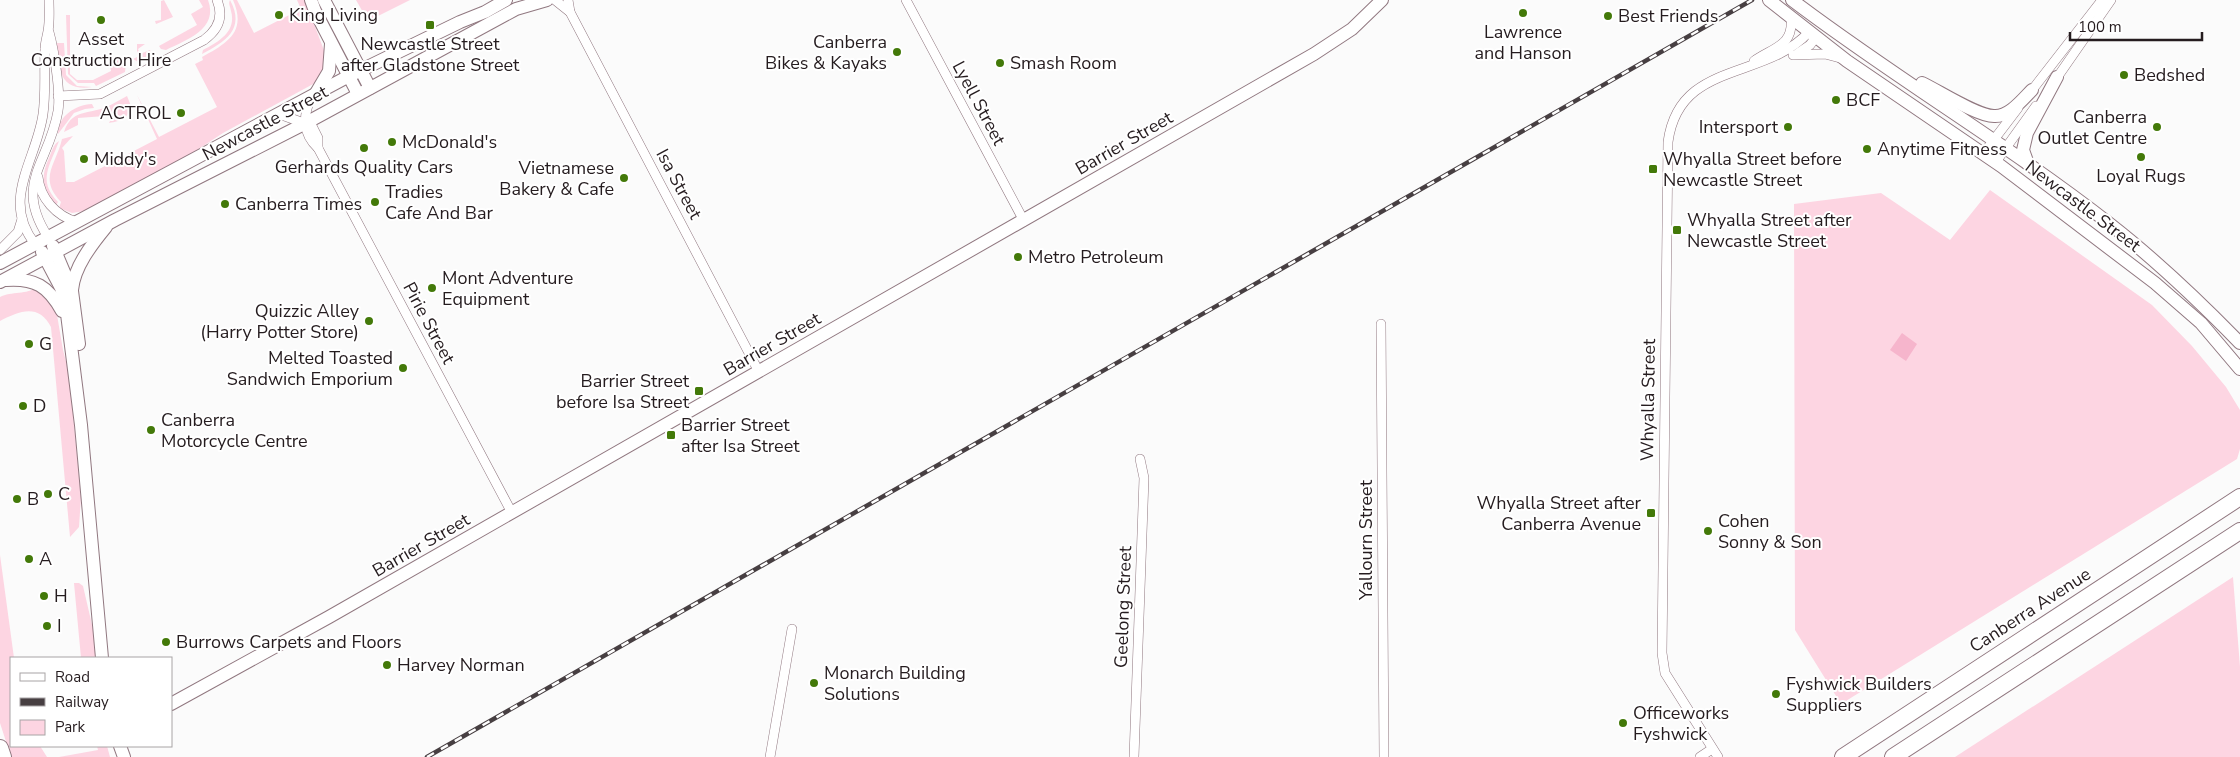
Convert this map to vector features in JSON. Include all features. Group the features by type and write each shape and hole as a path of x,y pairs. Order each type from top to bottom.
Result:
{"highway":[{"name":"Canberra Avenue","path":"1843,757 2240,497"},
{"path":"1893,757 2240,531"},
{"path":"0,748 3,757"}],"main road":[{"path":"311,0 349,76 364,91"},
{"path":"324,0 361,70 364,91"},
{"name":"Newcastle Street","path":"0,263 349,76 460,22 485,12 506,0"},
{"name":"Newcastle Street","path":"2,281 109,223 306,123 516,10 547,0"},
{"name":"Barrier Street","path":"174,704 1314,54 1352,29 1382,0"},
{"name":"Newcastle Street","path":"1769,0 1847,60 1984,154 2155,283 2201,323 2240,369"},
{"name":"Newcastle Street","path":"1793,0 1875,61 2006,148 2119,232 2204,306 2240,343"},
{"name":"Whyalla Street","path":"1813,34 1822,23"},
{"path":"313,96 329,71 331,41"},
{"path":"1875,61 1994,117 2007,113 2032,90"},
{"path":"2028,164 2024,150 2027,134 2058,77"},
{"path":"81,425 81,372 72,291 73,281 91,246 109,223"},
{"path":"48,238 68,320 81,425 102,657"},
{"path":"35,244 51,255 72,291"},
{"path":"2,281 27,281 41,286 54,297 68,320"},
{"path":"2218,510 2240,489"}],"street":[{"path":"48,238 37,216 32,199 38,169 56,117 58,96 49,29 49,0"},
{"path":"58,96 100,94 204,40 214,32 219,23 220,10 217,0"},
{"name":"Isa Street","path":"555,0 570,12"},
{"name":"Isa Street","path":"568,0 570,12 759,372"},
{"name":"Lyell Street","path":"906,0 1024,221"},
{"path":"1984,154 2102,0"},
{"path":"1995,163 2111,0"},
{"name":"Whyalla Street","path":"1744,68 1788,40 1792,31 1791,17"},
{"path":"0,250 18,232 21,224 20,195 23,174 37,140 43,114 45,46 49,29"},
{"name":"Whyalla Street","path":"1793,55 1806,49 1813,34"},
{"name":"Whyalla Street","path":"1718,757 1665,674 1662,654 1668,142 1674,114 1685,99 1706,84 1771,58 1813,34"},
{"name":"Whyalla Street","path":"1771,58 1825,54 1847,60"},
{"path":"279,114 306,123 306,113 313,96"},
{"name":"Pirie Street","path":"306,123 312,126 318,138 318,148 512,513"},
{"path":"38,169 39,188 45,200 64,217 76,222"},
{"path":"21,215 26,231 35,244"},
{"name":"Yallourn Street","path":"1381,324 1384,757"},
{"name":"Geelong Street","path":"1134,757 1144,478 1140,460"},
{"path":"770,757 792,629"},
{"path":"1700,757 1712,749"}],"green space":[{"path":"164,0 173,17 156,24 155,21 161,20 161,1"},
{"path":"199,0 208,0 209,19 205,26 183,42 166,50 161,49 159,46 197,25 191,14 203,7"},
{"path":"230,0 236,19 231,33 218,45 202,54 203,50 220,40 229,30 232,18"},
{"path":"233,0 237,0 254,33 301,9 297,0 305,0 325,53 326,64 315,83 223,133 191,154 84,211 72,213 59,208 61,202 54,193 50,178 62,139 73,136 62,148 64,151 66,182 74,182 157,139 137,95 159,137 217,107 195,64 203,60 202,57 219,47 232,35 238,20"},
{"path":"356,0 410,0 368,21"},
{"path":"66,15 70,15 70,74 77,80 93,80 111,71 109,58 119,56 124,64 126,63 125,72 96,86 94,83 78,83 68,74"},
{"path":"57,43 64,43 66,75 77,86 92,87 81,88 73,86 62,76 58,61"},
{"path":"137,44 145,44 138,49 140,54 150,50 152,54 150,59 140,63 133,59 137,57"},
{"path":"127,96 131,106 126,117 109,123 107,107"},
{"path":"92,104 94,108 74,113 58,134 64,117 74,109"},
{"path":"104,108 106,123 105,116 78,118 78,125 64,132 75,116"},
{"path":"59,141 47,173 48,187 58,202 56,205 47,194 44,177 46,164 55,144"},
{"path":"1990,190 2152,305 2192,346 2226,387 2240,410 2240,449 2237,459 1841,704 1795,630 1794,204 1881,193 1950,240"},
{"path":"36,287 56,309 69,373 81,497 79,527 70,537 51,327 41,315 28,311 14,314 0,321 0,297 29,291"},
{"path":"0,555 14,657 10,657 10,747 41,747 47,757 11,757 0,723"},
{"path":"2233,577 2240,667 2240,757 1955,757"},
{"path":"74,583 79,583 83,586 93,629 96,657 81,657"},
{"path":"97,747 107,747 110,757 59,757 98,750"}],"shaded area":[{"path":"1902,333 1917,344 1906,361 1890,350"}],"railway":[{"path":"427,757 1752,0"}],"place":[{"name":"Lawrence and Hanson","path":"1523,13"},
{"name":"King Living","path":"279,15"},
{"name":"Best Friends","path":"1608,16"},
{"name":"Asset Construction Hire","path":"101,20"},
{"name":"Newcastle Street after Gladstone Street","path":"430,25"},
{"name":"Canberra Bikes & Kayaks","path":"897,52"},
{"name":"Smash Room","path":"1000,63"},
{"name":"Bedshed","path":"2124,75"},
{"name":"BCF","path":"1836,100"},
{"name":"ACTROL","path":"181,113"},
{"name":"Intersport","path":"1788,127"},
{"name":"Canberra Outlet Centre","path":"2157,127"},
{"name":"McDonald's","path":"392,142"},
{"name":"Gerhards Quality Cars","path":"364,148"},
{"name":"Anytime Fitness","path":"1867,149"},
{"name":"Loyal Rugs","path":"2141,157"},
{"name":"Middy's","path":"84,159"},
{"name":"Whyalla Street before Newcastle Street","path":"1653,169"},
{"name":"Vietnamese Bakery & Cafe","path":"624,178"},
{"name":"Tradies Cafe And Bar","path":"375,202"},
{"name":"Canberra Times","path":"225,204"},
{"name":"Whyalla Street after Newcastle Street","path":"1677,230"},
{"name":"Metro Petroleum","path":"1018,257"},
{"name":"Mont Adventure Equipment","path":"432,288"},
{"name":"Quizzic Alley (Harry Potter Store)","path":"369,321"},
{"name":"G","path":"29,344"},
{"name":"Melted Toasted Sandwich Emporium","path":"403,368"},
{"name":"Barrier Street before Isa Street","path":"699,391"},
{"name":"D","path":"23,406"},
{"name":"Canberra Motorcycle Centre","path":"151,430"},
{"name":"Barrier Street after Isa Street","path":"671,435"},
{"name":"C","path":"48,494"},
{"name":"B","path":"17,499"},
{"name":"Whyalla Street after Canberra Avenue","path":"1651,513"},
{"name":"Cohen Sonny & Son","path":"1708,531"},
{"name":"A","path":"29,559"},
{"name":"H","path":"44,596"},
{"name":"I","path":"47,626"},
{"name":"Burrows Carpets and Floors","path":"166,642"},
{"name":"Harvey Norman","path":"387,665"},
{"name":"Monarch Building Solutions","path":"814,683"},
{"name":"Fyshwick Builders Suppliers","path":"1776,694"},
{"name":"Officeworks Fyshwick","path":"1623,723"}]}
